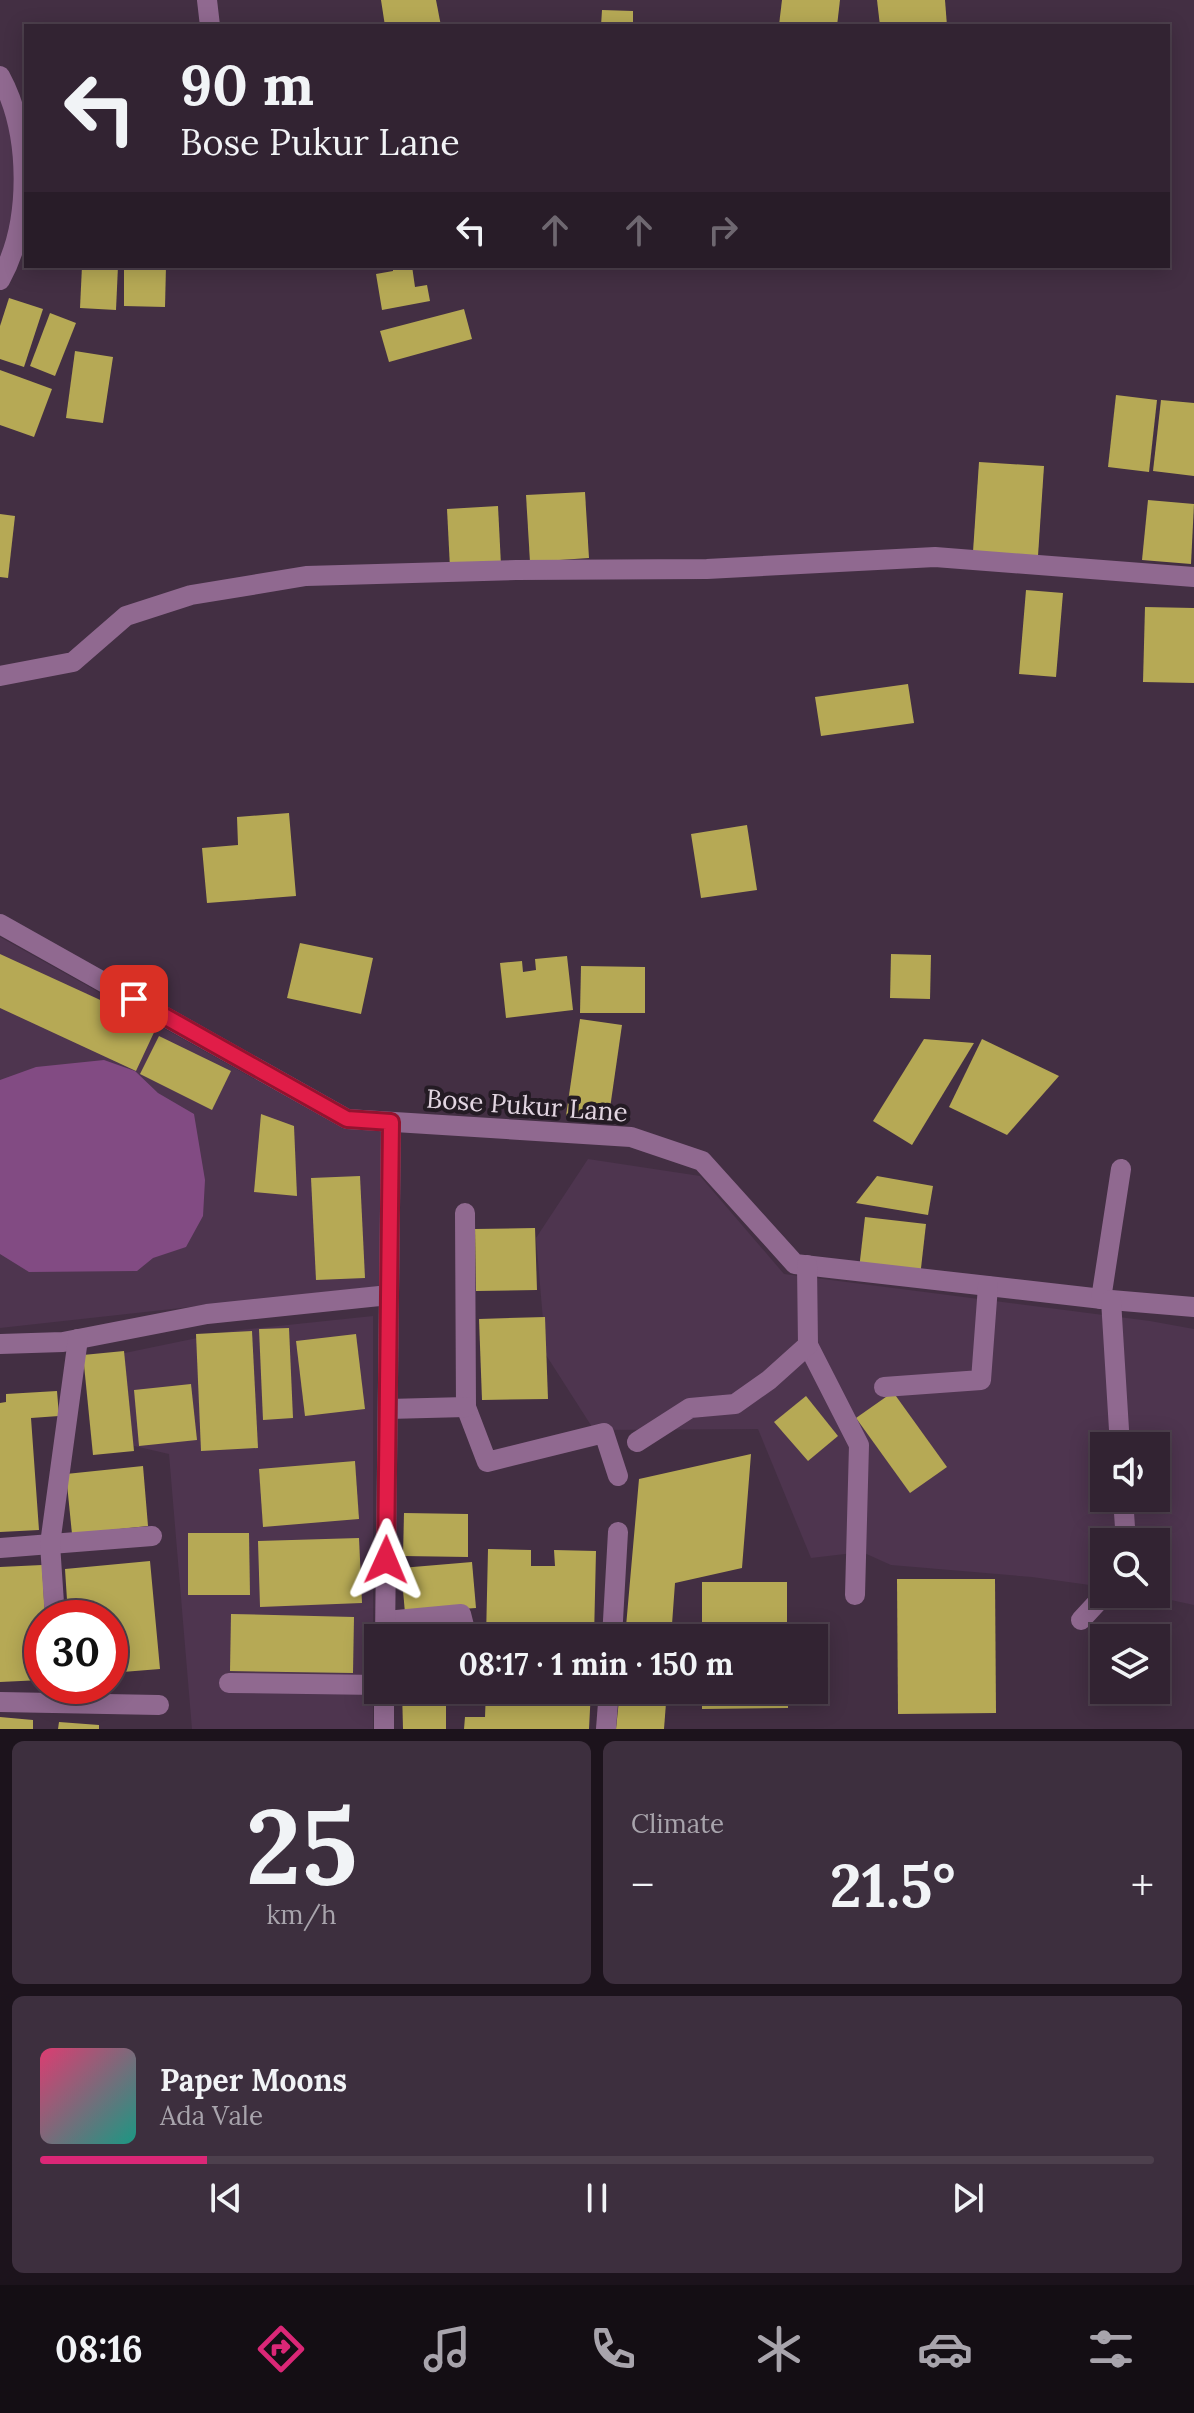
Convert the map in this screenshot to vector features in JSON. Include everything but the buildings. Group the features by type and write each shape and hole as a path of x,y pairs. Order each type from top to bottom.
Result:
{"street":[{"path":"207,0 210,24"},
{"path":"0,76 20,131 24,173 22,209 14,243 0,280"},
{"path":"0,676 73,662 126,616 178,599 306,576 707,569 935,557 1194,577"},
{"name":"Bose Pukur Lane","path":"0,924 347,1119 631,1137 702,1161 795,1264 1106,1300 1194,1306"},
{"path":"386,1624 391,1122"},
{"path":"1119,1432 1106,1300 1121,1169"},
{"path":"465,1213 466,1407 487,1462 604,1433 618,1476"},
{"path":"807,1265 808,1345 859,1445 855,1595"},
{"path":"884,1387 981,1380 988,1286"},
{"path":"0,1344 78,1339 207,1314 389,1295"},
{"path":"54,1600 50,1544 78,1339"},
{"path":"637,1442 690,1408 735,1404 769,1380 808,1345"},
{"path":"388,1409 466,1407"},
{"path":"613,1624 618,1532"},
{"path":"0,1548 152,1536"},
{"path":"1081,1620 1092,1608"},
{"path":"414,1624 461,1614 464,1624"},
{"path":"229,1683 364,1685"},
{"path":"0,1702 24,1699"},
{"path":"128,1702 159,1705"},
{"path":"384,1704 384,1729"},
{"path":"606,1729 608,1704"}],"shaded area":[{"path":"0,75 21,171 0,267"},
{"path":"0,937 344,1129 382,1124 381,1286 0,1328"},
{"path":"104,1060 135,1071 158,1093 194,1114 205,1180 203,1216 186,1247 153,1258 137,1271 29,1272 0,1254 0,1080 36,1067"},
{"path":"588,1159 700,1176 784,1274 1194,1329 1194,1605 1170,1600 1170,1528 1090,1528 1090,1585 891,1565 862,1552 811,1558 758,1429 594,1430 546,1355 536,1238"},
{"path":"373,1316 373,1624 364,1624 364,1704 373,1704 373,1729 192,1729 169,1454 104,1439 86,1361 231,1331"}],"route":[{"path":"134,999 347,1119 391,1122 386,1560"}]}
